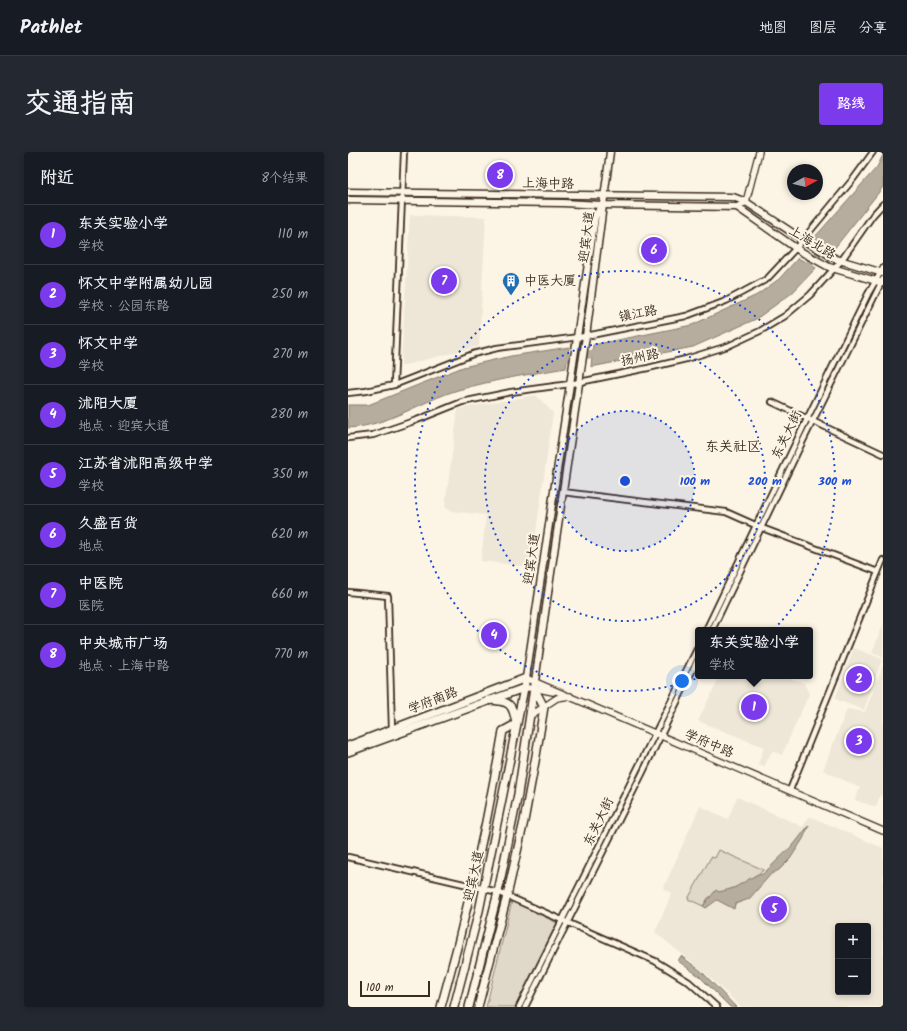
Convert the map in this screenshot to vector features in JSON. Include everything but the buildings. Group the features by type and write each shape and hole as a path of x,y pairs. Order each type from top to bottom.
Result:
{"main road":[{"path":"602,205 610,152"},
{"name":"上海中路","path":"348,192 733,197 746,202"},
{"name":"上海中路","path":"348,200 737,207"},
{"name":"上海北路","path":"746,202 805,241 839,260 882,271"},
{"name":"迎宾大道","path":"468,1007 498,892 518,794 586,339 602,218 602,205"},
{"name":"迎宾大道","path":"454,1007 472,940 504,794 516,724 526,678 595,217 602,205"},
{"name":"上海北路","path":"737,207 798,249 832,268 881,281"},
{"name":"学府南路","path":"348,746 526,678"},
{"path":"478,1007 507,896 524,821 544,707 535,685"},
{"name":"学府南路","path":"348,752 524,688"},
{"path":"441,1007 473,886 490,806 503,731 516,724 514,712 511,706 504,700 489,700"}],"street":[{"path":"394,385 404,152"},
{"path":"737,207 746,202 759,152"},
{"name":"镇江路","path":"348,393 394,385 473,354 516,345 586,339 686,316 726,301 767,279 798,249 873,152"},
{"name":"扬州路","path":"348,438 372,435 417,420 462,402 511,392 570,384 671,363 728,346 760,331 785,316 810,295 883,204"},
{"name":"东关大街","path":"713,627 881,281 882,271"},
{"name":"东关大街","path":"707,627 808,417 881,281"},
{"path":"772,402 808,417 813,421 883,454"},
{"path":"563,492 723,512 878,572"},
{"path":"790,790 883,560"},
{"path":"348,592 388,596 392,730"},
{"name":"东关大街","path":"525,1007 568,924 695,654"},
{"name":"东关大街","path":"519,1007 695,665"},
{"path":"526,678 535,685"},
{"path":"524,688 535,685"},
{"name":"学府中路","path":"535,685 571,696 790,790 883,832"},
{"path":"530,716 558,698 571,696"},
{"path":"348,857 498,892 655,961 689,982 717,1007"}],"shaded area":[{"path":"883,155 883,187 833,250 814,238 877,167"},
{"path":"410,215 486,217 479,346 401,366"},
{"path":"798,258 816,268 792,293 756,319 693,347 591,367 593,345 692,325 757,295 779,279"},
{"path":"569,347 566,368 471,386 444,395 377,423 348,428 348,405 368,405 463,367 511,356"},
{"path":"536,395 553,413 531,567 481,561 486,515 451,511 445,507 458,409"},
{"path":"883,625 883,657 872,653"},
{"path":"854,648 882,659 864,710 835,699"},
{"path":"883,665 883,796 880,795 876,807 855,800 860,788 823,770 847,709 865,712"},
{"path":"719,679 793,679 804,683 809,694 782,755 772,751 764,767 758,765 764,747 698,721"},
{"path":"737,797 803,827 809,816 883,848 883,1007 741,1007 707,975 655,932 672,893 663,889 700,806 728,819"},
{"path":"809,825 803,839 790,859 779,870 771,874 749,899 735,904 734,909 717,900 706,908 703,906 716,890 719,892 734,888 756,875 763,874 795,843"},
{"path":"719,850 764,870 741,885 719,892 708,898 703,906 688,899 711,857 715,858"},
{"path":"512,901 559,924 515,1007 486,1007"},
{"path":"681,956 701,971 736,1007 730,1007 699,976 678,961"}],"waterway":[{"path":"802,272 833,237"},
{"path":"557,360 603,352"}],"place":[{"name":"中央城市广场","path":"500,175"},
{"name":"久盛百货","path":"654,250"},
{"name":"中医院","path":"444,281"},
{"name":"中医大厦","path":"511,296"},
{"name":"沭阳大厦","path":"494,635"},
{"name":"怀文中学附属幼儿园","path":"859,679"},
{"name":"东关实验小学","path":"754,707"},
{"name":"怀文中学","path":"859,741"},
{"name":"江苏省沭阳高级中学","path":"774,909"}],"district":[{"name":"东关社区","path":"733,447"}]}
